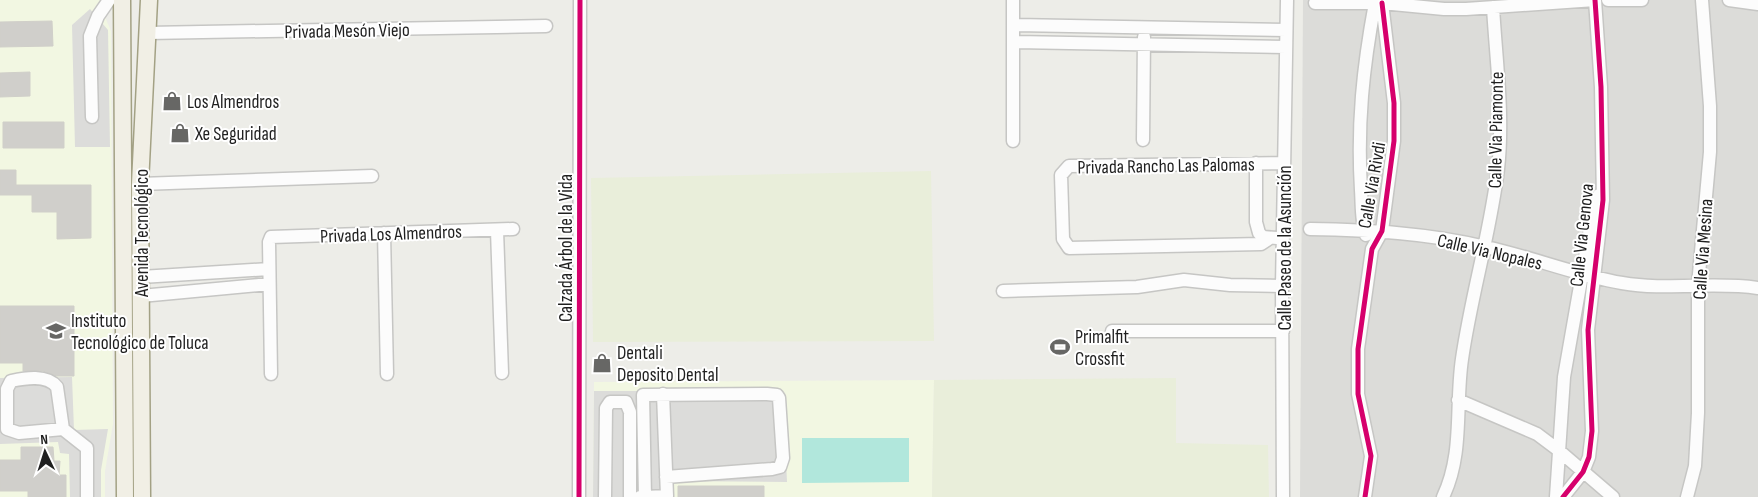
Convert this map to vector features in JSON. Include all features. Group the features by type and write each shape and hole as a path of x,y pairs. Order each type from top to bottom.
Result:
{"main road":[{"name":"Avenida Tecnológico","path":"122,0 126,497"},
{"name":"Avenida Tecnológico","path":"142,497 140,184 149,0"}],"street":[{"path":"92,117 90,36 98,16 109,0"},
{"name":"Calzada Árbol de la Vida","path":"579,497 580,0"},
{"path":"1013,0 1013,141"},
{"name":"Calle Paseo de la Asunción","path":"1283,497 1284,331 1277,238 1284,164 1287,0"},
{"path":"1315,3 1379,3 1444,9 1595,0"},
{"name":"Calle Via Genova","path":"1556,497 1557,449 1564,377 1587,276 1594,209 1602,188 1601,97 1595,0"},
{"path":"1608,0 1642,0"},
{"name":"Calle Via Mesina","path":"1686,497 1696,457 1698,286 1710,152 1710,106 1702,0"},
{"path":"1729,0 1758,4"},
{"name":"Calle Via Rivdi","path":"1372,249 1364,230 1358,128 1362,81 1379,3"},
{"name":"Calle Via Rivdi","path":"1365,497 1371,456 1359,401 1356,371 1372,249 1382,231 1394,141 1394,103 1379,3"},
{"name":"Calle Via Piamonte","path":"1443,497 1454,467 1458,448 1458,400 1462,356 1486,247 1498,167 1499,122 1493,7"},
{"path":"1013,25 1286,30"},
{"name":"Privada Mesón Viejo","path":"148,33 546,26"},
{"path":"1143,140 1144,28"},
{"path":"1013,42 1286,47"},
{"path":"1256,163 1256,228 1263,237 1277,238"},
{"name":"Privada Rancho Las Palomas","path":"1277,238 1261,244 1069,248 1063,239 1061,175 1069,166 1284,164"},
{"path":"140,184 372,176"},
{"name":"Calle Via Nopales","path":"1310,229 1418,234 1486,247 1587,276 1647,286 1737,285 1758,288"},
{"path":"497,230 502,373"},
{"name":"Privada Los Almendros","path":"269,269 269,239 273,236 513,230"},
{"path":"384,233 387,374"},
{"path":"141,277 269,269 271,374"},
{"path":"231,272 234,288"},
{"path":"158,276 159,294"},
{"name":"Calle Via Genova","path":"1583,472 1589,457 1592,431 1587,276"},
{"path":"1003,291 1137,287 1184,280 1230,285 1282,286"},
{"path":"141,296 270,284"},
{"path":"1112,332 1284,331"},
{"path":"63,429 19,433 7,429 7,389 11,381 42,378 54,383 57,387 63,429 87,448 87,497"},
{"path":"645,497 642,398 645,394 777,395 781,403 782,418 783,458 780,467 772,470 666,477"},
{"path":"640,497 666,496 663,394"},
{"path":"604,497 606,408 610,402 618,400 626,402 630,412 630,497"},
{"path":"1458,400 1516,424 1557,449 1613,497"},
{"path":"1563,497 1583,472"}],"shaded area":[{"name":"Instituto Tecnológico de Toluca","path":"0,0 102,0 102,10 111,31 113,424 105,471 105,497 0,497"},
{"path":"1303,0 1758,0 1758,497 1300,497"},
{"path":"90,9 108,30 110,147 75,147 72,25"},
{"path":"931,171 934,341 593,342 591,178"},
{"path":"72,377 74,430 108,429 101,470 101,497 70,497 69,454 60,453 58,442 0,444 0,378"},
{"path":"1176,378 1176,443 1268,445 1269,497 932,497 934,380"},
{"path":"934,380 932,497 593,497 594,382"},
{"path":"594,391 783,391 787,482 674,481 673,497 593,497"},
{"path":"802,438 909,438 909,482 802,483"}],"building":[{"path":"52,21 53,46 0,47 0,22"},
{"path":"30,72 30,96 0,97 0,73"},
{"path":"3,122 64,122 64,148 3,148"},
{"path":"0,170 16,170 16,185 91,185 91,238 57,239 57,212 32,212 32,195 0,195"},
{"path":"0,306 74,306 74,376 57,376 43,371 23,371 23,363 0,363"},
{"path":"21,447 53,447 54,461 60,461 59,475 66,475 66,497 28,497 28,491 0,491 0,460 21,460"},
{"path":"678,486 764,486 764,497 678,497"}],"cycle path":[{"path":"579,497 580,0"},
{"path":"1563,497 1583,472 1589,457 1592,431 1588,330 1603,200 1601,87 1595,0"},
{"path":"1365,497 1371,456 1358,394 1358,349 1372,249 1382,231 1394,141 1394,103 1382,3"}],"place":[{"name":"Los Almendros","path":"172,101"},
{"name":"Xe Seguridad","path":"180,133"},
{"name":"Instituto Tecnológico de Toluca","path":"56,331"},
{"name":"Primalfit Crossfit","path":"1060,347"},
{"name":"Dentali Deposito Dental","path":"602,363"}]}
